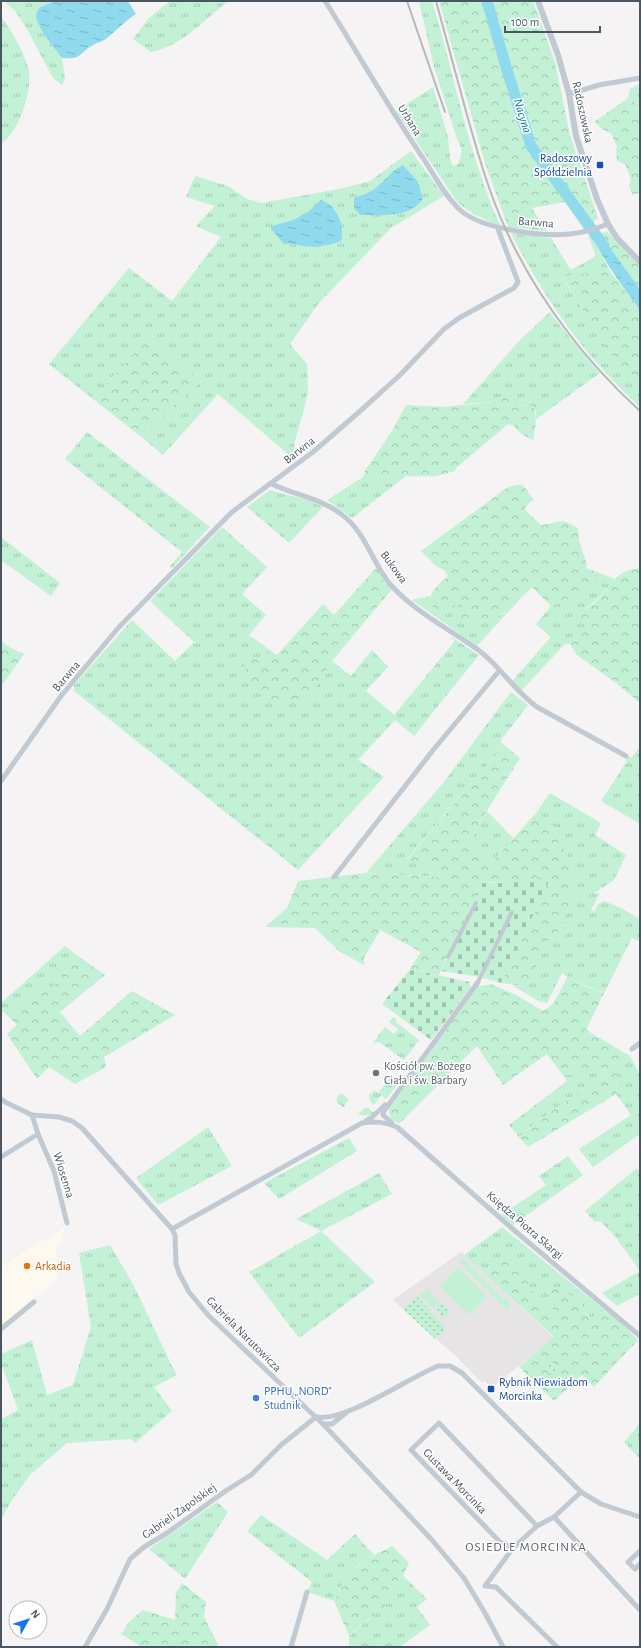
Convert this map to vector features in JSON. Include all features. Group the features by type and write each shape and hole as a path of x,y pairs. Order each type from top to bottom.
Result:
{"street":[{"name":"Urbana","path":"325,1 409,137 450,200 461,211 474,219 498,228"},
{"name":"Radoszowska","path":"538,1 558,55 581,152 608,224 617,238 640,262"},
{"path":"568,94 599,85 640,78"},
{"name":"Barwna","path":"1,781 61,696 119,627 232,512 272,484 313,452 400,375 444,329 459,318 514,288 518,282 498,228 541,234 568,235 586,232 608,224"},
{"name":"Bukowa","path":"272,484 286,491 324,503 342,514 355,528 389,582 408,600 482,653 526,699 537,707 626,756"},
{"path":"334,877 425,760 499,671"},
{"path":"448,957 476,903"},
{"path":"478,982 512,912"},
{"name":"Księdza Piotra Skargi","path":"478,982 392,1098 383,1115 515,1231 640,1336"},
{"path":"632,1050 640,1043"},
{"name":"Księdza Piotra Skargi","path":"172,1230 371,1118 392,1098"},
{"path":"1,1099 32,1115 59,1117 72,1121 82,1128 172,1230"},
{"name":"Wiosenna","path":"32,1115 38,1134 54,1171 67,1223"},
{"name":"Księdza Piotra Skargi","path":"362,1123 378,1121 398,1127"},
{"path":"1,1157 38,1134"},
{"name":"Gabriela Narutowicza","path":"172,1230 175,1235 176,1264 189,1292 208,1315 323,1424 432,1540 453,1565 474,1594 503,1647"},
{"path":"1,1329 34,1302"},
{"path":"323,1424 329,1418 350,1410 433,1368 446,1366 454,1368 462,1372 581,1492 601,1504 640,1517"},
{"path":"323,1424 329,1425 336,1422 350,1410"},
{"path":"316,1417 329,1418"},
{"name":"Gabrieli Zapolskiej","path":"85,1647 107,1610 130,1559 144,1547 167,1533 227,1490 252,1475 281,1445 316,1417"},
{"path":"332,1435 332,1429 336,1422"},
{"name":"Gustawa Morcinka","path":"513,1548 500,1542 411,1450 439,1423 537,1526"},
{"path":"557,1647 496,1587 485,1586 513,1548 537,1526 554,1517 581,1492"},
{"path":"554,1517 639,1609"},
{"path":"640,1551 628,1562 635,1570 640,1564"},
{"path":"291,1647 307,1592"}],"shaded area":[{"path":"64,1228 63,1238 56,1249 57,1278 53,1285 29,1301 1,1326 1,1266"},
{"path":"461,1252 554,1338 491,1388 485,1381 482,1383 453,1353 393,1300"}],"green space":[{"path":"4,1 55,1 40,7 37,21 52,46 62,58 65,79 62,85 53,78 27,29 15,11"},
{"path":"170,1 228,1 183,38 162,49 151,52 133,39 148,19"},
{"path":"419,1 432,1 471,144 501,227 472,213 458,203 396,111 433,87 448,137 450,159 453,166 458,164 461,156 461,147 458,142 434,67"},
{"path":"439,1 485,1 504,69 529,146 588,226 584,230 565,202 532,208 547,231 508,227 485,163"},
{"path":"490,1 533,1 555,62 570,135 598,218 591,225 533,144 508,67"},
{"path":"1,17 14,36 28,66 29,87 22,114 14,129 1,144"},
{"path":"640,84 640,106 628,98 630,89"},
{"path":"628,98 640,106 640,193 633,195 629,186 631,178 625,164 617,161 617,147 611,133 602,129 594,122"},
{"path":"411,151 444,196 391,228 319,303 290,344 307,364 308,392 294,444 296,461 218,394 163,455 140,436 202,381 148,338 93,399 49,364 129,268 172,301 221,237 196,226 215,206 186,197 195,176 228,186 247,199 261,203 339,189 370,181"},
{"path":"607,231 640,267 640,289 600,234"},
{"path":"511,233 551,238 571,270 596,256 588,236 592,236 610,271 562,277 620,367 640,379 640,407 601,368 552,305"},
{"path":"610,271 640,310 640,379 620,367 591,324 562,276"},
{"path":"550,312 600,373 536,419 536,411 533,406 493,402 463,404 519,341"},
{"path":"148,338 202,381 140,436 93,399"},
{"path":"498,397 512,397 519,405 533,406 536,419 533,440 521,434 514,426 508,424 456,468 455,471 436,476 363,477 365,471 392,431 406,405 444,407 493,402"},
{"path":"87,432 210,527 172,568 170,566 182,552 65,459"},
{"path":"406,476 352,518 327,500 363,477"},
{"path":"523,485 533,499 525,508 527,512 541,525 564,521 578,528 579,540 587,565 586,568 597,572 591,585 572,597 551,606 532,587 509,609 491,620 481,623 471,623 461,620 460,611 462,605 456,606 444,612 438,611 430,603 430,598 434,590 448,576 444,570 436,566 421,551 508,487"},
{"path":"270,490 310,501 323,507 289,543 247,507"},
{"path":"222,527 267,567 242,594 266,615 249,635 270,650 258,660 248,681 258,687 310,696 332,661 351,676 372,650 388,667 366,691 394,715 455,641 450,636 479,655 414,736 395,720 358,760 384,777 298,870 74,691 74,685 132,620 175,661 194,642 150,601"},
{"path":"1,537 60,583 51,596 1,560"},
{"path":"377,567 384,582 392,589 332,661 310,696 302,704 272,701 248,681 244,663 249,657 258,660 270,650 277,655 323,604 334,615"},
{"path":"640,568 640,703 616,683 577,655 571,644 591,626 588,619 581,621 572,619 572,616 592,605 599,599 617,577 630,570"},
{"path":"597,572 615,579 598,599 585,608 591,626 571,644 565,644 521,691 512,684 513,680 551,637 536,624 551,606 572,597 591,585"},
{"path":"430,596 430,600 449,610 458,604 462,605 483,622 503,614 522,597 477,646 412,600"},
{"path":"1,641 9,647 24,654 3,684 1,682"},
{"path":"511,692 528,705 500,741 504,745 406,860 434,869 445,877 366,873 443,783"},
{"path":"504,745 520,758 476,828 470,847 479,855 492,862 536,813 551,821 573,870 570,882 572,896 560,930 551,936 543,947 533,978 526,986 501,983 551,877 504,883 489,882 449,952 439,975 410,969 421,952 380,930 364,958 364,965 340,952 315,928 265,927 287,908 298,881 366,873 444,877 434,869 406,861"},
{"path":"640,747 640,824 601,801 627,761 625,760 629,756 631,758"},
{"path":"550,793 601,823 595,835 626,855 614,880 593,894 600,893 591,910 594,912 598,904 604,901 621,908 640,919 640,942 632,938 604,993 562,973 547,1003 540,1002 512,985 526,986 533,978 543,947 551,936 560,930 572,896 570,882 573,870 551,821 536,813"},
{"path":"487,811 513,838 492,862 479,855 470,847 476,828"},
{"path":"551,877 501,983 480,977 441,971 482,883 504,883"},
{"path":"65,946 78,956 57,983 6,1014 1,1009 1,1003"},
{"path":"78,956 105,975 60,1012 80,1036 132,991 175,1015 104,1057 106,1067 75,1084 49,1067 37,1079 7,1034 17,1025 6,1014 57,983"},
{"path":"410,969 469,982 471,987 431,1040 382,1004"},
{"path":"568,976 585,986 604,993 586,1030 630,1056 618,1062 616,1094 528,1147 519,1137 559,1106 601,1080 605,1069 597,1072 563,1075 547,1054 503,1085 477,1046 399,1124 391,1118 389,1109 478,986 491,984 516,995 543,1011 553,1004"},
{"path":"393,1017 397,1020 396,1022 419,1040 404,1060 379,1042 373,1043 385,1027 394,1034 398,1029 389,1022"},
{"path":"630,1056 640,1075 640,1134 593,1167 579,1149 631,1115 616,1094 618,1062"},
{"path":"605,1068 601,1080 559,1106 519,1137 509,1125 567,1081 563,1075 597,1072"},
{"path":"389,1079 397,1085 386,1099 381,1095 374,1105 370,1101 369,1093 371,1094 374,1090 378,1093"},
{"path":"341,1093 349,1099 344,1106 345,1108 337,1103 337,1097"},
{"path":"364,1108 368,1108 374,1113 371,1116 358,1115"},
{"path":"208,1127 232,1166 158,1205 136,1178"},
{"path":"349,1138 357,1151 279,1199 264,1183"},
{"path":"568,1156 583,1175 513,1225 501,1215 546,1185 539,1176"},
{"path":"637,1168 640,1172 640,1271 614,1235 600,1221 595,1222 585,1211"},
{"path":"379,1173 392,1194 321,1231 296,1219"},
{"path":"502,1227 607,1312 597,1313 591,1318 585,1314 580,1299 548,1292 555,1314 537,1298 529,1285 519,1260 490,1263 486,1275 464,1255"},
{"path":"321,1231 375,1282 299,1338 249,1272"},
{"path":"110,1245 134,1286 177,1375 154,1387 172,1411 135,1443 131,1439 67,1443 30,1475 12,1500 1,1520 1,1419 18,1410 1,1363 1,1354 32,1340 47,1395 73,1385 91,1327 79,1253"},
{"path":"498,1257 519,1260 529,1285 537,1298 554,1313 548,1292 551,1285 580,1299 585,1314 591,1318 597,1313 607,1312 617,1319 638,1340 594,1387 582,1375 554,1401 519,1367 554,1337 486,1275 490,1263"},
{"path":"464,1259 511,1306 507,1310 460,1263"},
{"path":"458,1267 487,1297 469,1315 440,1286"},
{"path":"640,1271 640,1294 617,1306 602,1293"},
{"path":"427,1289 439,1302 432,1308 420,1296"},
{"path":"417,1296 446,1329 435,1339 403,1309"},
{"path":"441,1302 450,1312 442,1319 436,1307"},
{"path":"548,1363 556,1363 556,1376 548,1376"},
{"path":"640,1423 640,1459 624,1442"},
{"path":"217,1502 228,1512 185,1579 149,1549"},
{"path":"261,1515 327,1560 355,1534 374,1555 359,1564 349,1574 334,1601 307,1592 312,1582 247,1531"},
{"path":"392,1546 409,1563 403,1576 385,1596 385,1606 349,1635 362,1647 349,1647 349,1636 334,1601 347,1575 365,1560"},
{"path":"403,1576 427,1599 417,1607 430,1625 400,1647 362,1647 349,1636 385,1606 385,1596"},
{"path":"182,1583 206,1602 204,1617 219,1647 142,1647 121,1634 130,1621 143,1610 175,1620 176,1592"}],"water":[{"path":"55,1 128,1 136,14 105,39 88,48 77,57 62,58 43,32 36,16 40,7"},
{"path":"403,165 418,182 423,199 410,210 403,212 385,215 360,215 354,208 354,198 372,191 395,170"},
{"path":"321,200 331,206 341,223 341,241 312,247 284,244 271,229 271,226 294,220 309,211"},
{"path":"600,234 640,289 640,310 608,265 592,236"}],"waterway":[{"name":"Nacyna","path":"487,1 531,146 604,246"}],"railway":[{"path":"407,1 445,112"},
{"path":"436,1 484,173 494,202 518,255 532,280 564,327 600,371 640,411"}],"place":[{"name":"Radoszowy Spółdzielnia","path":"600,165"},
{"name":"Kościół pw. Bożego Ciała i św. Barbary","path":"376,1073"},
{"name":"Arkadia","path":"27,1266"},
{"name":"Rybnik Niewiadom Morcinka","path":"491,1389"},
{"name":"PPHU „NORD” Studnik","path":"256,1398"}],"district":[{"name":"OSIEDLE MORCINKA","path":"526,1547"}]}
